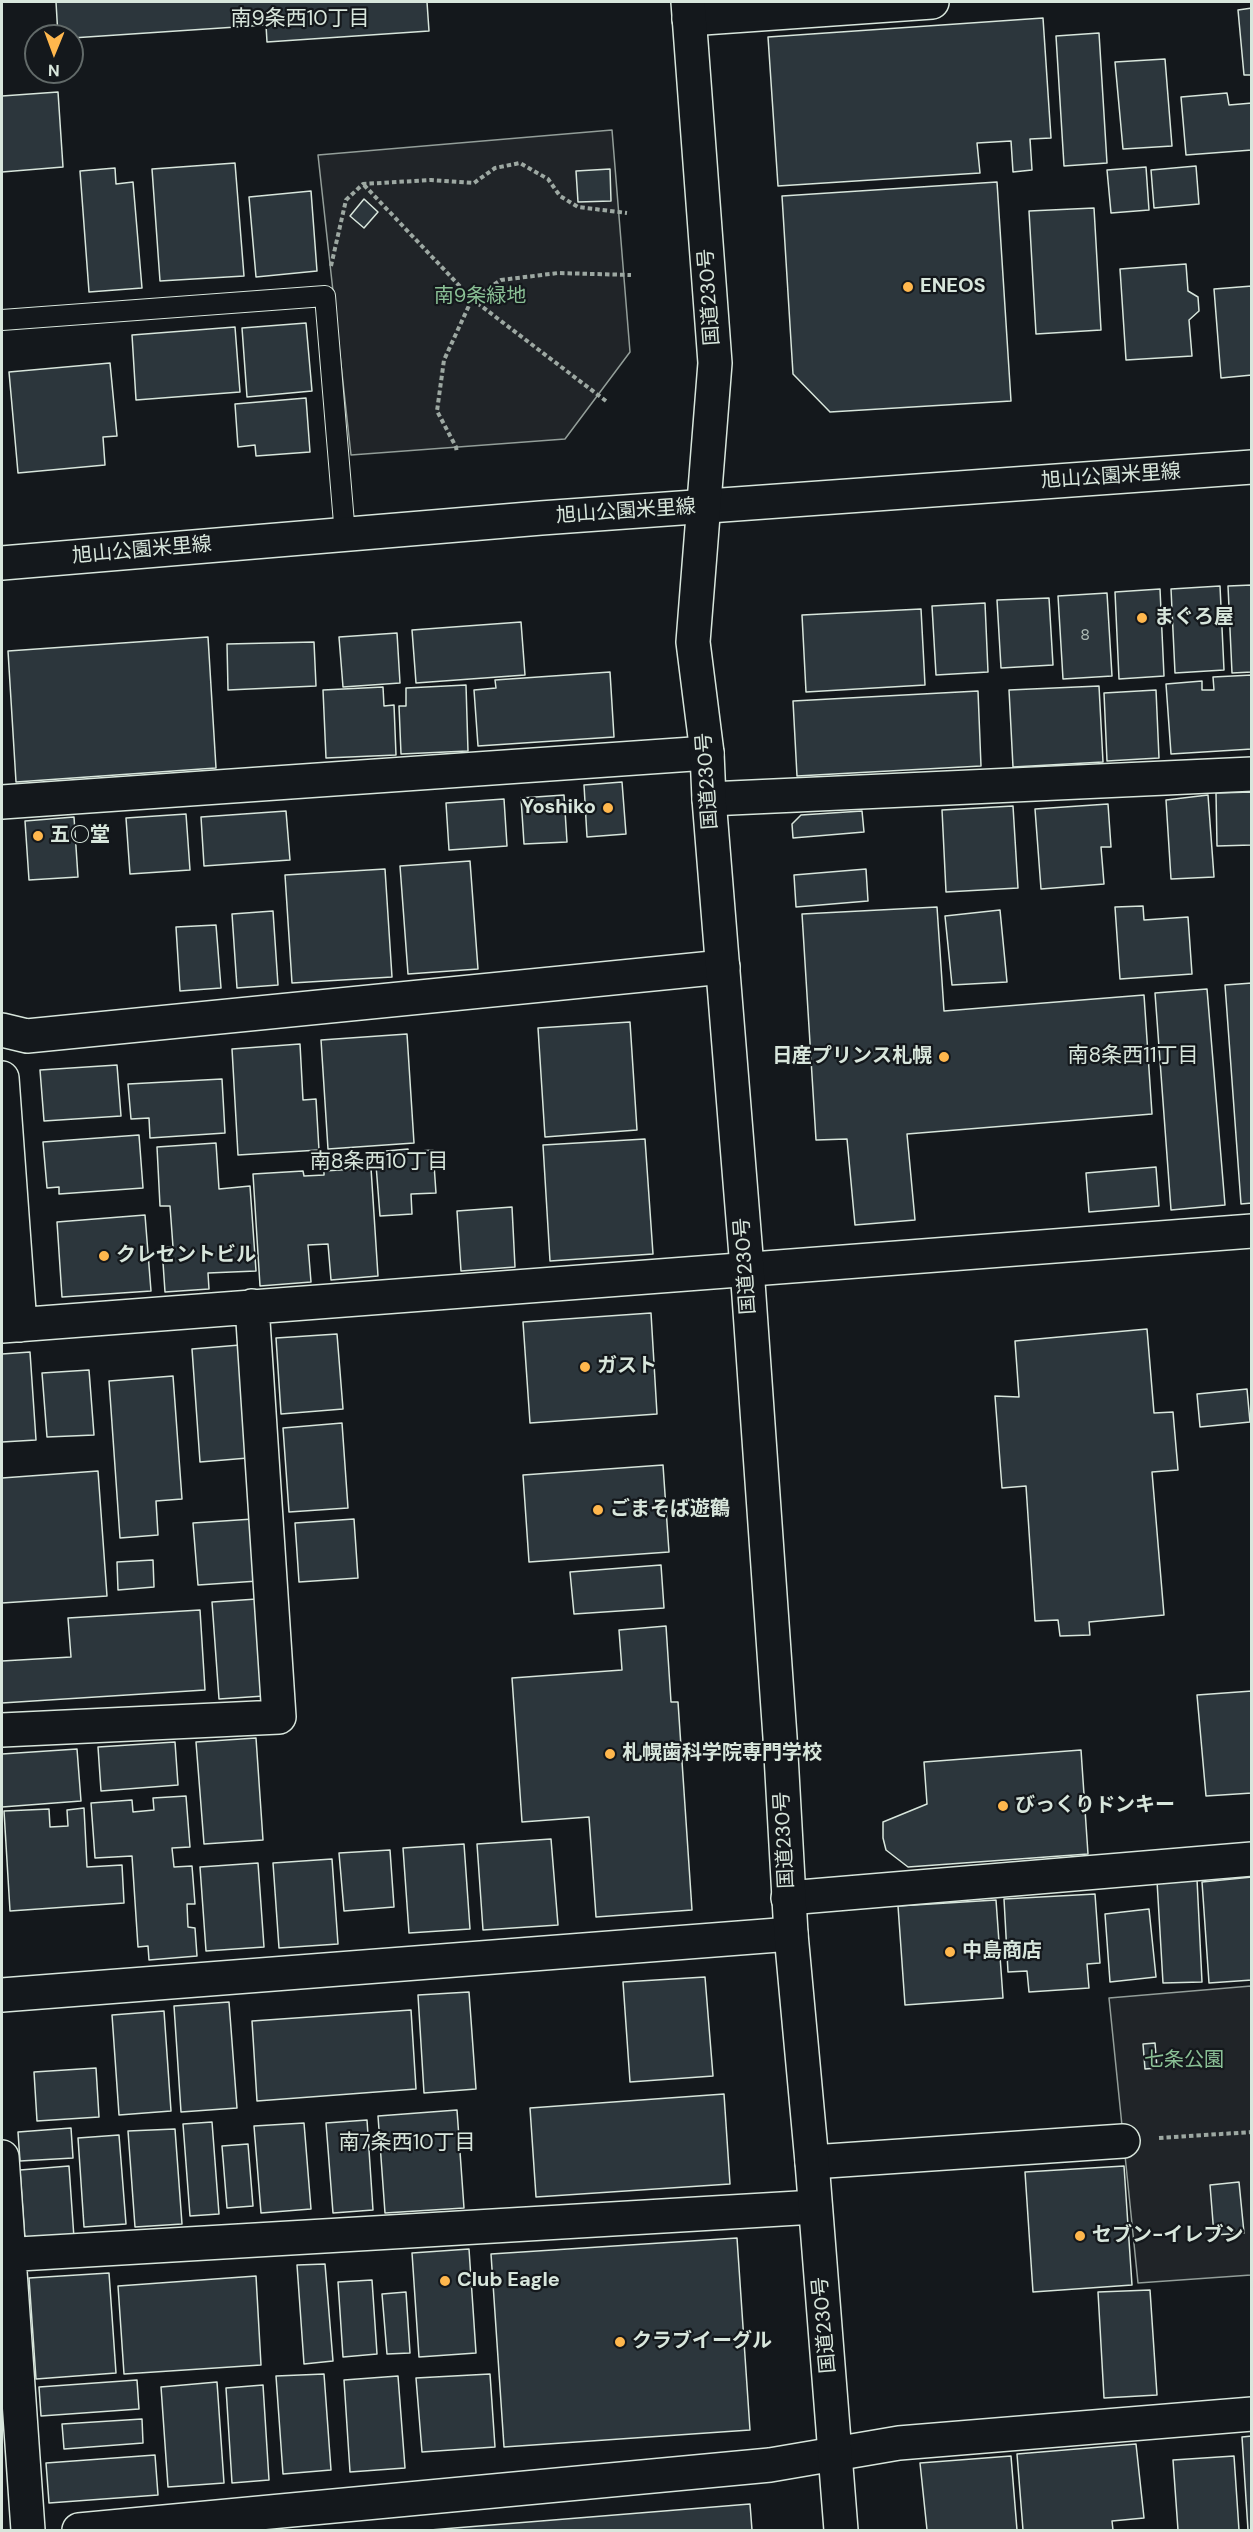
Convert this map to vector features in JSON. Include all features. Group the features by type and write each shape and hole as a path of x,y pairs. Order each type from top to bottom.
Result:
{"main road":[{"path":"688,10 932,2"},
{"name":"国道230号","path":"688,10 715,363 693,642 707,753 780,1737 790,1934 812,2162 841,2530"},
{"name":"旭山公園米里線","path":"2,563 704,507 1251,467"},
{"path":"2,802 707,753"},
{"path":"709,799 1251,774"},
{"path":"2,1030 27,1036 723,967"},
{"path":"2,1078 11,1325 1251,1231"},
{"path":"2,1730 279,1717 252,1306"},
{"path":"788,1898 1251,1859"},
{"path":"2,1995 790,1934"},
{"path":"812,2162 1123,2141"},
{"path":"2,2157 5,2255 28,2530"},
{"path":"5,2255 815,2207"},
{"path":"79,2530 770,2465 899,2443 1251,2414"}],"lane":[{"path":"2,320 326,297 345,535"}],"path":[{"path":"326,297 337,234 346,200 363,184 431,180 474,183 495,168 520,163 548,179 560,196 578,207 627,213"},
{"path":"363,184 471,299 606,401"},
{"path":"457,453 437,411 444,360 471,299 501,280 558,273 631,275"},
{"path":"1123,2141 1251,2132"}],"green space":[{"name":"南9条緑地","path":"612,130 630,352 565,439 351,455 318,155"},
{"name":"七条公園","path":"1251,1986 1251,2275 1138,2283 1109,1998"}],"building":[{"path":"56,2 427,2 429,31 267,42 266,25 84,37 84,24 57,24"},
{"path":"1252,8 1252,75 1244,75 1238,10"},
{"path":"1043,18 1051,138 1030,139 1032,170 1013,172 1011,141 977,143 980,173 778,186 768,37"},
{"path":"1099,33 1107,163 1064,166 1056,36"},
{"path":"1165,59 1172,146 1123,149 1115,62"},
{"path":"58,92 63,167 2,172 2,96"},
{"path":"1227,93 1229,105 1252,103 1252,150 1186,155 1181,97"},
{"path":"235,163 244,276 160,281 152,169"},
{"path":"1196,166 1199,204 1154,208 1151,170"},
{"path":"1146,167 1149,210 1111,213 1107,170"},
{"path":"115,168 116,184 133,182 142,288 89,292 80,171"},
{"path":"610,169 611,201 578,202 576,171"},
{"path":"997,182 1011,401 830,412 793,374 782,196"},
{"path":"311,191 317,271 256,277 249,197"},
{"path":"364,199 378,212 364,228 350,216"},
{"path":"1094,208 1101,330 1036,334 1029,211"},
{"path":"1186,264 1188,291 1198,297 1199,311 1189,320 1192,356 1126,360 1120,269"},
{"path":"1252,286 1252,375 1221,378 1214,289"},
{"path":"306,323 312,391 247,397 242,328"},
{"path":"235,327 240,392 136,400 132,335"},
{"path":"110,363 117,436 103,437 105,465 18,473 9,372"},
{"path":"306,398 310,452 256,456 255,445 238,447 235,404"},
{"path":"1252,585 1252,672 1232,673 1228,586"},
{"path":"1220,586 1224,670 1175,673 1171,589"},
{"path":"1160,589 1164,676 1119,679 1115,592"},
{"path":"1107,593 1112,676 1063,679 1058,596"},
{"path":"1049,598 1053,665 1001,668 997,600"},
{"path":"985,603 988,672 936,675 932,606"},
{"path":"921,609 925,685 806,692 802,615"},
{"path":"521,622 525,675 416,683 412,630"},
{"path":"397,633 400,683 343,687 339,637"},
{"path":"208,637 216,768 16,782 8,651"},
{"path":"314,642 316,686 228,690 227,644"},
{"path":"610,672 614,737 478,746 474,690 496,688 495,680"},
{"path":"1252,675 1252,749 1171,754 1166,684 1202,681 1202,690 1214,690 1213,677"},
{"path":"466,685 468,751 401,754 399,706 406,706 406,688"},
{"path":"1099,686 1103,762 1013,767 1009,690"},
{"path":"383,687 384,706 394,705 396,755 326,758 323,690"},
{"path":"1156,690 1159,758 1107,761 1104,693"},
{"path":"978,691 981,766 797,776 793,701"},
{"path":"622,782 626,834 587,837 584,785"},
{"path":"1252,792 1252,845 1217,846 1216,793"},
{"path":"564,795 567,842 524,844 521,798"},
{"path":"1208,795 1214,877 1171,879 1166,800"},
{"path":"504,799 507,846 449,850 446,803"},
{"path":"1108,804 1111,847 1101,847 1104,884 1041,889 1035,809"},
{"path":"1013,806 1018,888 946,892 942,810"},
{"path":"286,811 290,860 204,866 201,817"},
{"path":"862,811 864,832 793,838 792,824 801,815"},
{"path":"186,814 190,870 130,874 126,818"},
{"path":"74,817 78,877 29,880 25,821"},
{"path":"470,861 478,969 408,974 400,866"},
{"path":"385,869 392,977 292,983 285,875"},
{"path":"866,869 868,901 796,907 794,875"},
{"path":"1143,906 1144,920 1188,917 1192,974 1120,979 1115,907"},
{"path":"937,907 944,1011 1144,995 1152,1114 907,1134 915,1220 855,1225 847,1139 816,1140 802,914"},
{"path":"1000,910 1007,982 952,985 945,916"},
{"path":"273,911 278,985 237,988 232,914"},
{"path":"216,925 221,988 180,991 176,927"},
{"path":"1252,983 1252,1203 1241,1204 1225,985"},
{"path":"1207,989 1225,1205 1171,1210 1155,993"},
{"path":"630,1022 637,1130 545,1137 538,1028"},
{"path":"407,1034 414,1143 328,1149 321,1040"},
{"path":"300,1044 303,1100 316,1099 319,1150 238,1155 232,1049"},
{"path":"117,1065 121,1116 44,1121 40,1070"},
{"path":"222,1079 225,1133 150,1138 149,1118 131,1119 128,1084"},
{"path":"139,1135 143,1188 59,1194 59,1187 47,1188 43,1142"},
{"path":"645,1139 653,1254 550,1261 543,1145"},
{"path":"216,1143 219,1189 250,1186 256,1271 208,1273 209,1289 165,1292 162,1248 173,1247 170,1206 160,1206 157,1147"},
{"path":"408,1149 408,1152 433,1150 436,1193 411,1194 412,1214 380,1216 375,1152"},
{"path":"1156,1167 1159,1206 1089,1212 1086,1173"},
{"path":"371,1168 378,1276 331,1280 328,1244 308,1245 311,1282 260,1286 253,1174 303,1171 304,1176 324,1175 324,1171"},
{"path":"512,1207 515,1267 461,1271 457,1211"},
{"name":"クレセントビル","path":"145,1215 151,1291 62,1297 57,1222"},
{"path":"651,1313 657,1414 530,1423 523,1322"},
{"path":"1147,1329 1154,1413 1173,1412 1178,1470 1152,1472 1164,1615 1089,1622 1090,1635 1060,1636 1058,1620 1035,1621 1026,1486 1002,1488 995,1396 1019,1397 1015,1341"},
{"path":"337,1334 343,1409 281,1414 276,1338"},
{"path":"240,1345 248,1458 200,1462 192,1349"},
{"path":"30,1352 36,1440 2,1442 2,1354"},
{"path":"89,1370 94,1435 47,1437 42,1373"},
{"path":"173,1376 182,1499 156,1501 158,1535 120,1538 109,1381"},
{"path":"1247,1389 1250,1422 1200,1427 1197,1394"},
{"path":"342,1423 348,1508 289,1512 283,1428"},
{"path":"663,1465 669,1552 529,1562 523,1475"},
{"path":"98,1471 107,1596 2,1603 2,1478"},
{"path":"253,1519 258,1581 198,1585 193,1523"},
{"path":"354,1519 358,1578 299,1582 295,1523"},
{"path":"153,1560 154,1587 118,1590 117,1562"},
{"path":"661,1565 664,1608 574,1614 570,1572"},
{"path":"257,1599 264,1696 219,1699 212,1602"},
{"path":"200,1610 205,1690 2,1703 2,1661 71,1657 68,1618"},
{"path":"666,1626 671,1702 678,1702 692,1910 596,1917 589,1817 522,1822 512,1678 622,1670 619,1630"},
{"path":"1252,1691 1252,1793 1206,1796 1197,1695"},
{"path":"256,1738 263,1840 204,1844 196,1742"},
{"path":"175,1742 178,1785 101,1791 98,1747"},
{"path":"77,1749 81,1801 2,1807 2,1754"},
{"path":"1081,1750 1088,1854 908,1867 886,1850 883,1822 927,1804 924,1762"},
{"path":"186,1796 190,1847 172,1848 174,1867 192,1866 195,1904 187,1904 188,1927 195,1928 197,1956 149,1960 148,1946 138,1947 132,1856 95,1858 91,1803 132,1800 133,1812 154,1810 153,1798"},
{"path":"84,1808 87,1867 122,1865 124,1903 10,1911 4,1811 49,1809 50,1827 68,1826 67,1810"},
{"path":"551,1839 558,1925 483,1930 477,1844"},
{"path":"464,1844 470,1929 409,1933 403,1848"},
{"path":"390,1850 394,1907 344,1911 339,1853"},
{"path":"332,1859 338,1944 279,1948 273,1863"},
{"path":"258,1863 264,1947 206,1951 200,1867"},
{"path":"1252,1877 1252,1980 1209,1983 1202,1882"},
{"path":"1197,1879 1202,1982 1163,1983 1157,1881"},
{"path":"1095,1894 1100,1963 1087,1964 1089,1988 1029,1992 1027,1971 1008,1972 1004,1899"},
{"name":"中島商店","path":"996,1900 1003,1998 905,2005 898,1906"},
{"path":"1149,1909 1156,1977 1110,1982 1105,1914"},
{"path":"705,1977 713,2076 630,2082 623,1982"},
{"path":"469,1992 476,2089 424,2093 418,1995"},
{"path":"229,2002 237,2108 181,2112 174,2006"},
{"path":"411,2010 416,2089 257,2101 252,2021"},
{"path":"164,2011 171,2111 119,2115 112,2015"},
{"path":"1155,2043 1157,2068 1145,2069 1143,2044"},
{"path":"96,2068 99,2117 37,2121 34,2072"},
{"path":"724,2094 730,2184 536,2197 530,2108"},
{"path":"457,2110 464,2208 385,2213 378,2116"},
{"path":"367,2120 373,2210 333,2213 326,2123"},
{"path":"212,2122 219,2214 190,2216 183,2124"},
{"path":"304,2123 311,2209 261,2213 254,2126"},
{"path":"71,2128 73,2158 20,2161 18,2132"},
{"path":"175,2129 182,2224 135,2227 128,2131"},
{"path":"119,2135 126,2224 84,2227 78,2138"},
{"path":"248,2144 253,2206 227,2208 222,2146"},
{"path":"69,2166 74,2238 25,2242 20,2170"},
{"path":"1124,2166 1132,2285 1033,2292 1025,2172"},
{"path":"1239,2182 1244,2233 1214,2235 1210,2185"},
{"name":"クラブイーグル","path":"737,2238 750,2430 504,2447 491,2254"},
{"path":"469,2249 476,2353 419,2357 412,2253"},
{"path":"325,2264 333,2361 304,2364 297,2265"},
{"path":"109,2273 116,2373 36,2379 29,2278"},
{"path":"256,2276 261,2365 124,2374 118,2286"},
{"path":"372,2280 377,2354 343,2357 338,2282"},
{"path":"1150,2290 1157,2395 1104,2398 1098,2292"},
{"path":"406,2292 410,2353 387,2354 382,2294"},
{"path":"324,2374 331,2470 283,2474 276,2376"},
{"path":"490,2374 495,2447 422,2452 416,2378"},
{"path":"398,2376 405,2468 350,2472 344,2380"},
{"path":"137,2380 139,2409 41,2416 39,2387"},
{"path":"217,2382 224,2483 168,2487 161,2387"},
{"path":"263,2385 269,2480 232,2483 226,2388"},
{"path":"142,2419 143,2443 64,2449 62,2424"},
{"path":"1252,2436 1252,2530 1248,2530 1242,2437"},
{"path":"1136,2444 1144,2518 1112,2521 1113,2530 1023,2530 1017,2454"},
{"path":"155,2455 158,2495 49,2503 46,2463"},
{"path":"1011,2456 1017,2530 927,2530 920,2463"},
{"path":"1234,2456 1239,2530 1178,2530 1173,2460"},
{"path":"750,2504 752,2530 430,2530"}],"place":[{"name":"ENEOS","path":"908,287"},
{"name":"まぐろ屋","path":"1142,618"},
{"name":"Yoshiko","path":"608,808"},
{"name":"五○堂","path":"38,836"},
{"name":"日産プリンス札幌","path":"944,1057"},
{"name":"クレセントビル","path":"104,1256"},
{"name":"ガスト","path":"585,1367"},
{"name":"ごまそば遊鶴","path":"598,1510"},
{"name":"札幌歯科学院専門学校","path":"610,1754"},
{"name":"びっくりドンキー","path":"1003,1806"},
{"name":"中島商店","path":"950,1952"},
{"name":"セブン-イレブン","path":"1080,2236"},
{"name":"Club Eagle","path":"445,2281"},
{"name":"クラブイーグル","path":"620,2342"}],"district":[{"name":"南9条西10丁目","path":"300,19"},
{"name":"南8条西11丁目","path":"1133,1056"},
{"name":"南8条西10丁目","path":"379,1162"},
{"name":"南7条西10丁目","path":"407,2143"}]}
